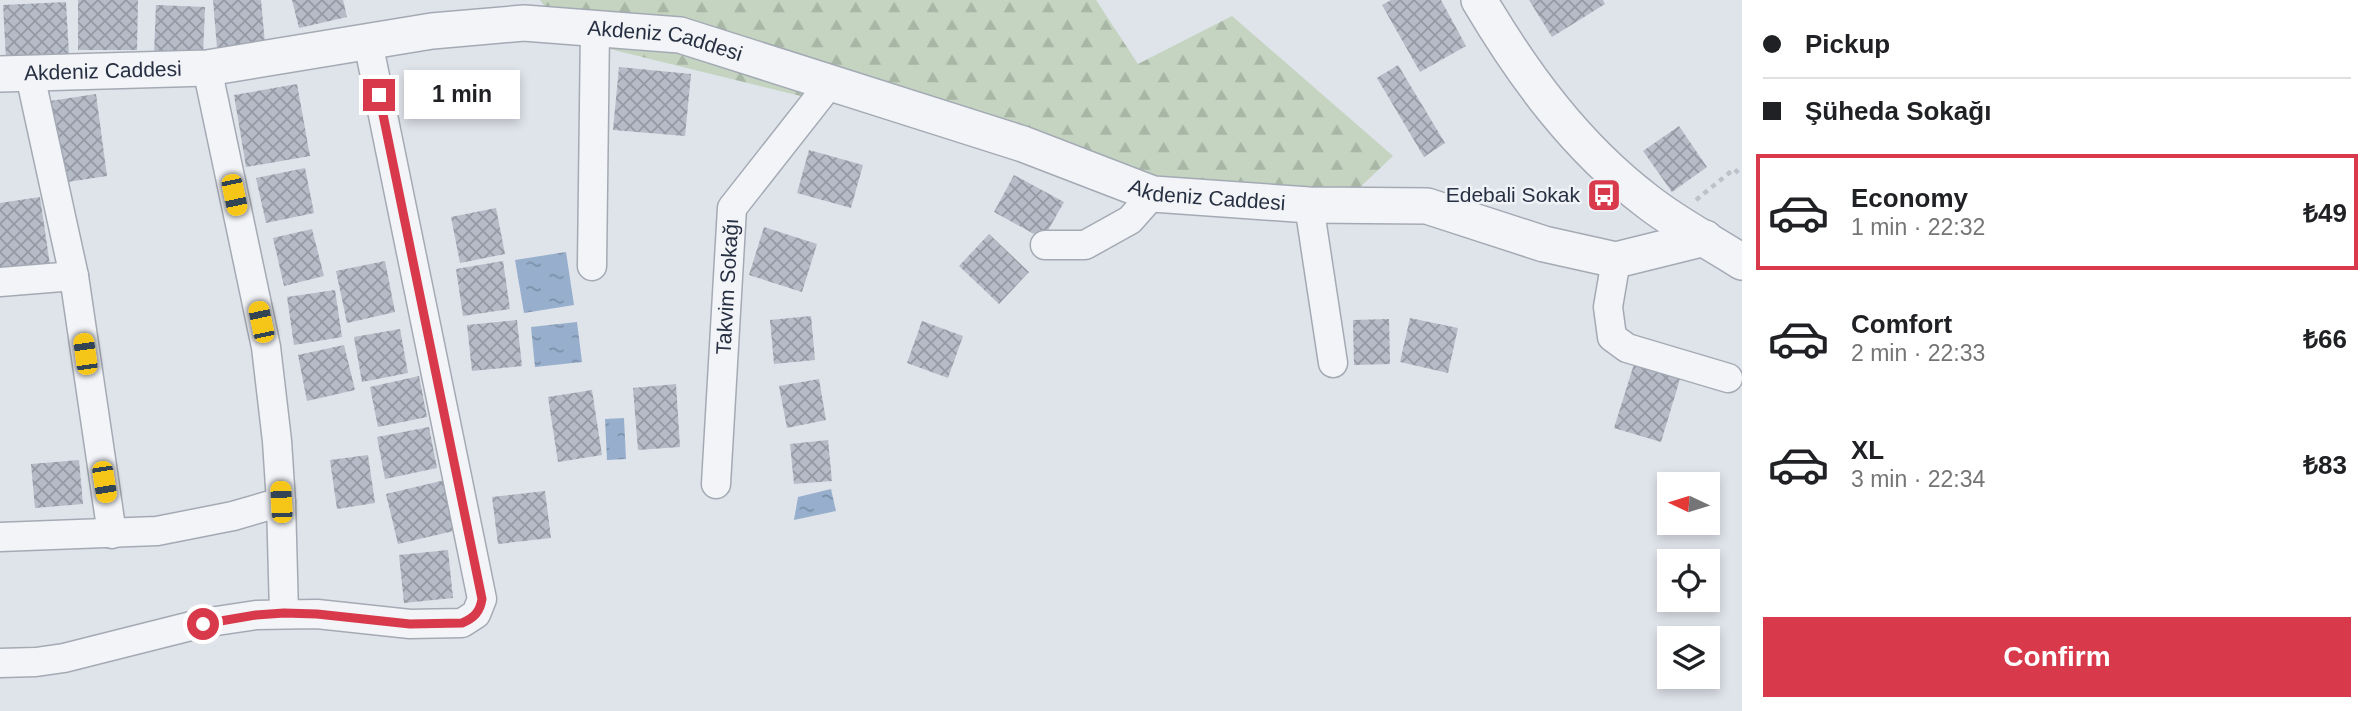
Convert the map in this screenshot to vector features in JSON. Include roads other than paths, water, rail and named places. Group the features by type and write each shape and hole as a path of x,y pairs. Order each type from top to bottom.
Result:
{"street":[{"path":"1479,0 1530,80 1565,124 1602,163 1648,202 1742,262"},
{"name":"Akdeniz Caddesi","path":"15,74 207,68 432,31 522,11 595,28 680,35 1023,144 1153,194 1309,205 1427,206 1544,244 1616,260"},
{"path":"592,266 595,28"},
{"path":"0,663 64,658 203,624 256,615 317,614 410,624 462,623 476,614 482,599 368,42"},
{"path":"207,68 266,347 277,441 284,613"},
{"path":"15,74 74,276 111,534"},
{"name":"Takvim Sokağı","path":"716,484 732,208 831,82"},
{"path":"1045,245 1085,245 1130,220 1153,194"},
{"path":"1309,205 1333,363"},
{"path":"1704,238 1616,260 1608,307 1612,337 1627,348 1728,378"},
{"path":"0,282 74,276"},
{"path":"0,537 157,531 233,516 281,502"}],"water":[{"path":"566,252 574,305 524,313 515,260"},
{"path":"577,322 582,362 535,367 531,327"},
{"path":"624,418 626,459 607,460 605,419"},
{"path":"831,489 836,511 794,520 798,497"}],"place":[{"name":"Edebali Sokak","path":"1604,195"}]}
